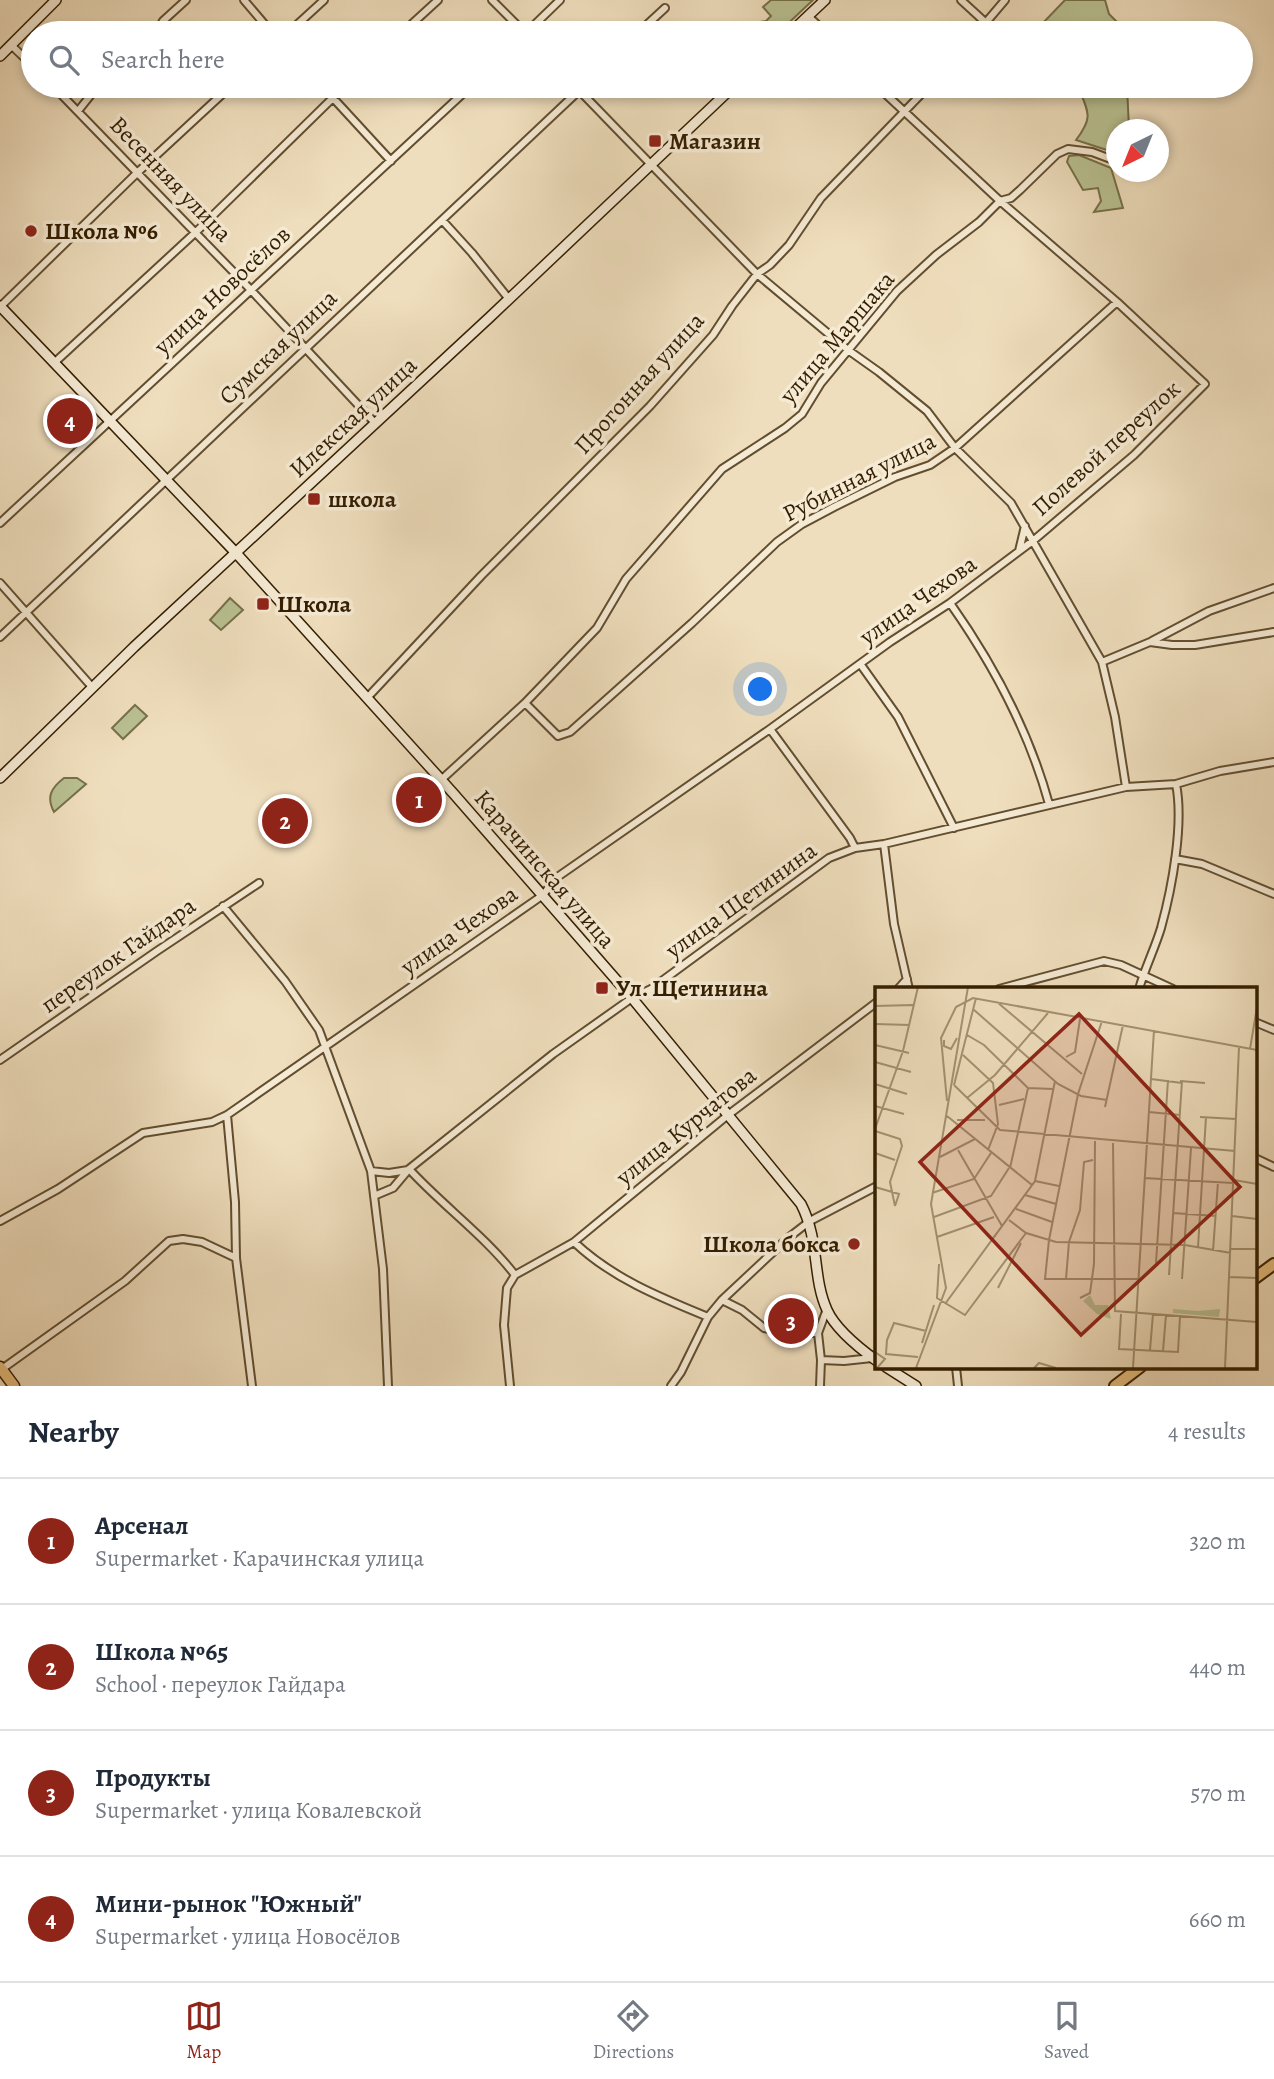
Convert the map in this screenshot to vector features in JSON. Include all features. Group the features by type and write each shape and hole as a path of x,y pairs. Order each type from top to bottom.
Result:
{"highway":[{"path":"1256,1277 1274,1264"},
{"path":"1115,1386 1139,1368"}],"main road":[{"path":"1,1368 14,1386"}],"street":[{"path":"35,21 56,0"},
{"path":"162,21 186,0"},
{"path":"244,0 262,21"},
{"path":"301,21 324,0"},
{"path":"415,21 438,0"},
{"path":"492,0 514,21"},
{"path":"538,21 560,0"},
{"path":"803,21 825,0"},
{"path":"961,0 984,21"},
{"path":"988,21 1004,0"},
{"path":"651,21 665,8"},
{"path":"808,16 813,21"},
{"path":"0,56 21,35"},
{"path":"11,45 21,55"},
{"name":"Весенняя улица","path":"65,98 196,232 375,423"},
{"path":"78,111 88,98"},
{"path":"0,307 137,173 219,98"},
{"path":"54,363 196,232 331,98"},
{"path":"333,98 391,161"},
{"name":"улица Новосёлов","path":"0,523 458,98"},
{"name":"Сумская улица","path":"0,637 569,98"},
{"path":"590,98 650,166 757,274 927,411 956,448 1011,503 1102,662 1115,717 1126,787"},
{"name":"Илекская улица","path":"0,778 92,687 721,98"},
{"path":"889,98 1000,201 1117,302"},
{"name":"Прогонная улица","path":"367,698 481,576 650,406 713,335 757,274 789,245 821,198 917,98"},
{"name":"улица Маршака","path":"441,779 525,703 597,628 626,579 722,469 774,436 802,414 821,383 897,291 1000,201 1010,198 1057,154 1068,149 1092,152 1106,157"},
{"path":"442,220 509,299"},
{"name":"Полевой переулок","path":"1034,540 1134,455 1205,384 1117,302"},
{"name":"Рубинная улица","path":"525,703 558,736 570,732 692,623 777,542 802,524 834,507 895,477 930,465 956,448 1117,302"},
{"name":"Карачинская улица","path":"0,307 236,553 441,779 632,998 729,1115 793,1193 810,1222 827,1310"},
{"path":"1018,551 1025,526"},
{"name":"улица Чехова","path":"0,1221 58,1189 143,1133 212,1122 227,1115 543,895 555,878 890,642 950,603 1034,540"},
{"path":"0,583 92,687"},
{"path":"1102,662 1150,642 1209,611 1274,588"},
{"path":"950,603 974,636 1000,683 1029,744 1049,804"},
{"path":"1150,642 1195,645 1274,632"},
{"path":"860,665 898,718 954,828"},
{"path":"770,729 855,848"},
{"name":"улица Щетинина","path":"374,1196 393,1188 410,1170 553,1054 632,998 651,989 829,858 855,848 884,844 1126,787 1176,784 1220,771 1274,762"},
{"path":"1140,987 1161,929 1175,859 1180,803 1176,784"},
{"path":"884,844 894,924 909,987"},
{"path":"1175,859 1202,864 1274,894"},
{"name":"переулок Гайдара","path":"0,1060 223,905 260,883"},
{"path":"223,905 320,1030 371,1171 383,1269 388,1386"},
{"path":"1006,987 1104,961 1121,965 1168,987"},
{"path":"900,987 907,979"},
{"name":"улица Курчатова","path":"515,1275 574,1242 729,1115 875,1004"},
{"path":"1256,1022 1274,1030"},
{"path":"227,1115 236,1258 252,1386"},
{"path":"1256,1158 1274,1167"},
{"path":"371,1171 389,1173 410,1170 505,1261 515,1275 507,1288 504,1325 510,1386"},
{"path":"671,1386 708,1317 722,1300 788,1238 810,1222 875,1187"},
{"path":"1,1368 125,1281 169,1241 183,1239 202,1242 236,1258"},
{"path":"574,1242 588,1256 633,1285 708,1317"},
{"path":"722,1300 742,1310 764,1328 790,1333 818,1333"},
{"path":"820,1386 818,1333 827,1310"},
{"path":"827,1310 848,1337 875,1359"},
{"path":"821,1360 875,1359"},
{"path":"888,1368 916,1386"},
{"path":"956,1368 958,1386"}],"green space":[{"path":"771,0 813,0 791,21 766,21 771,16 763,7"},
{"path":"1065,0 1105,0 1109,14 1116,21 1045,21"},
{"path":"1082,98 1128,98 1129,119 1106,119 1106,150 1076,140 1088,115"},
{"path":"1079,155 1106,166 1106,182 1115,182 1123,208 1094,212 1101,201 1098,188 1083,190 1067,162 1069,156"},
{"path":"230,598 243,610 221,630 210,620"},
{"path":"135,705 147,716 123,739 112,728"},
{"path":"64,778 77,778 86,784 54,812 50,802 51,793"}],"place":[{"name":"Магазин","path":"655,141"},
{"name":"Школа №6","path":"31,231"},
{"name":"Мини-рынок \"Южный\"","path":"70,421"},
{"name":"школа","path":"314,499"},
{"name":"Школа","path":"263,604"},
{"name":"Арсенал","path":"419,800"},
{"name":"Школа №65","path":"285,821"},
{"name":"Ул. Щетинина","path":"602,988"},
{"name":"Школа бокса","path":"854,1244"},
{"name":"Продукты","path":"791,1321"}]}
